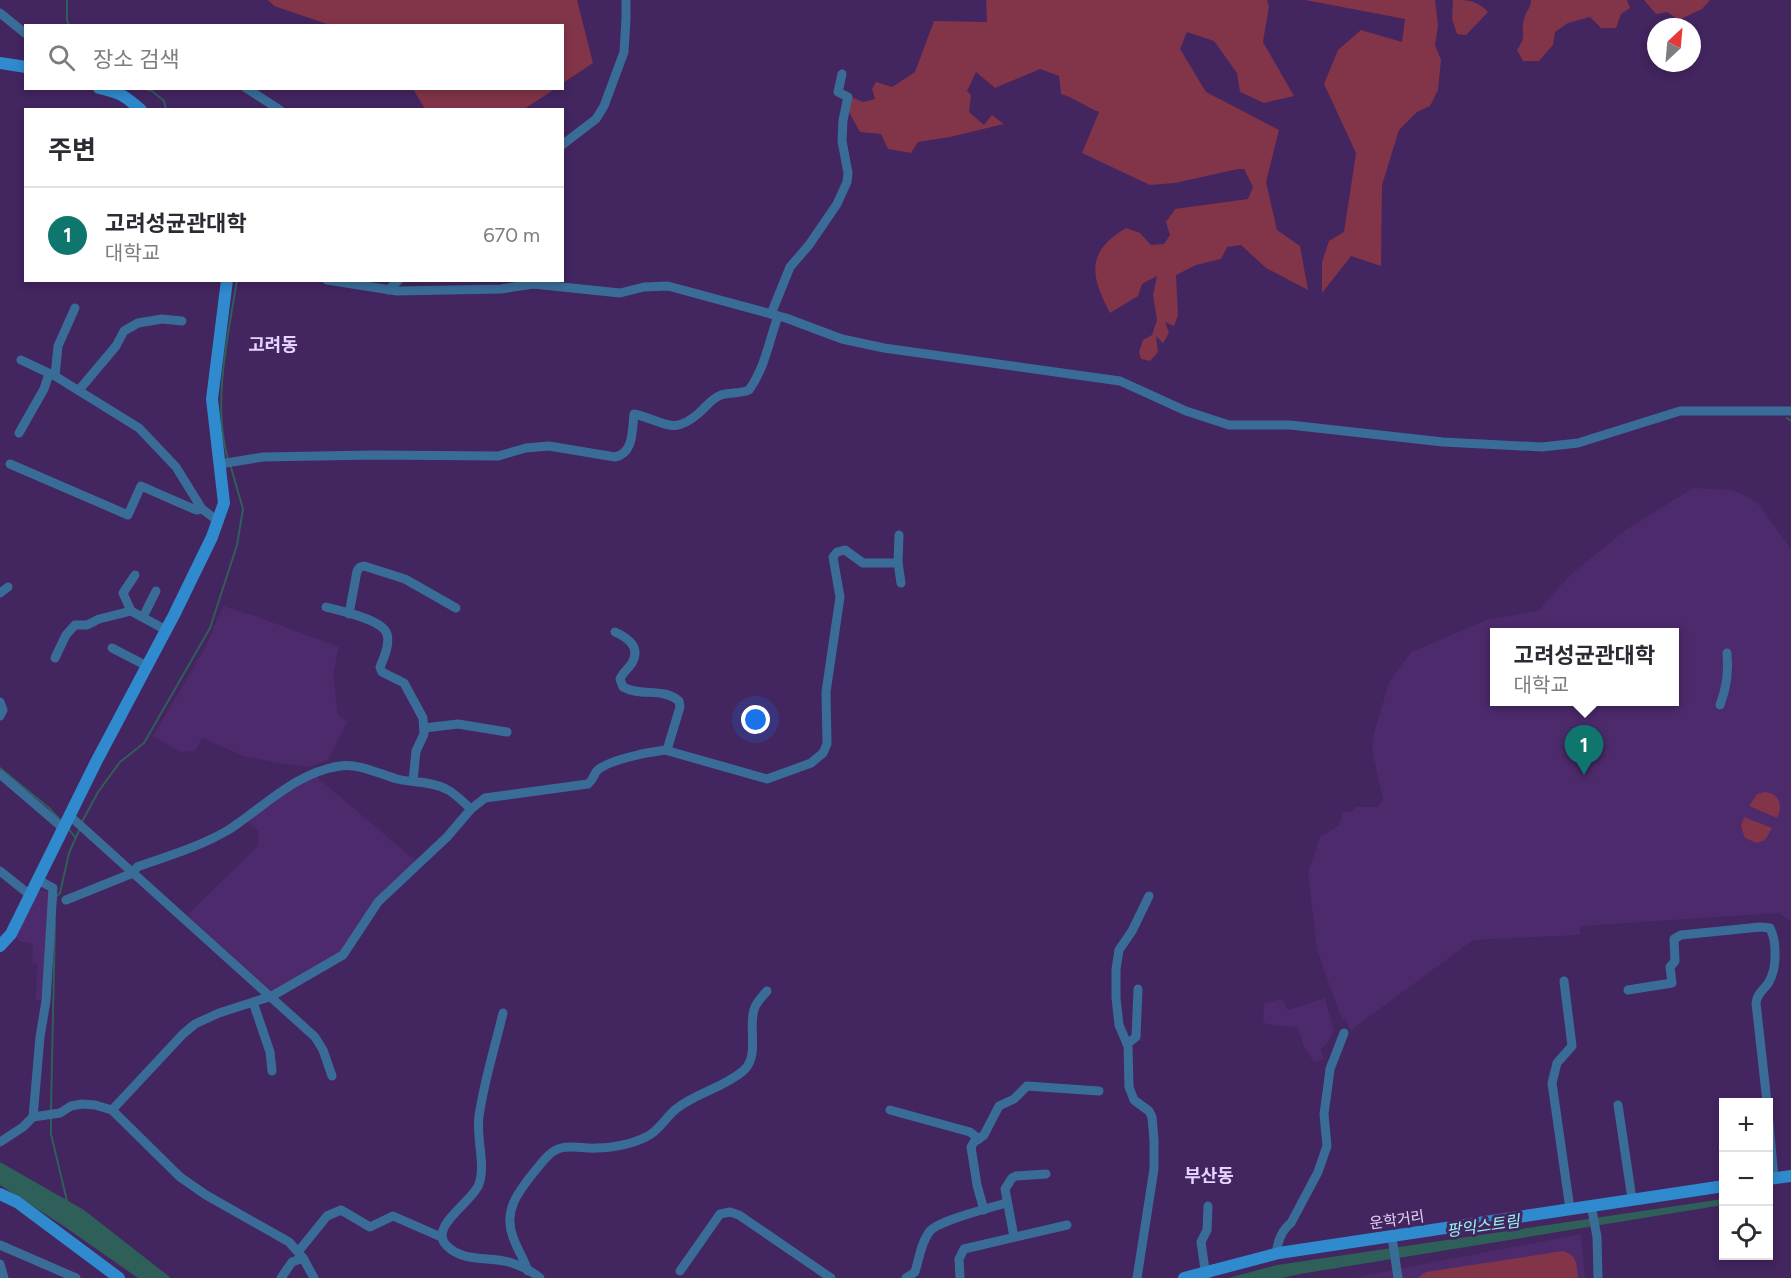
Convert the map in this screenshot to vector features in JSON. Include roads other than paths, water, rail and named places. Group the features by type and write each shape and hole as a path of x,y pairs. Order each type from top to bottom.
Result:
{"street":[{"path":"564,143 596,119 604,106 624,52 626,0"},
{"path":"0,13 24,32"},
{"path":"0,63 24,67"},
{"path":"221,463 262,457 498,456 526,448 549,446 615,457 622,455 630,448 634,414 678,427 697,416 722,394 749,390 769,351 775,315 790,267 837,204 847,182 848,173 842,141 843,120 848,97 838,92 842,74"},
{"path":"116,90 139,108"},
{"path":"249,90 277,108"},
{"path":"0,946 11,934 68,824 96,762 166,630 218,521 224,503 212,399 227,282"},
{"path":"339,282 388,290 501,289 527,285 620,293 644,287 668,285 775,315 842,339 884,348 1120,381 1186,411 1229,425 1290,425 1443,442 1542,447 1578,443 1680,411 1791,411"},
{"path":"388,290 397,282"},
{"path":"520,282 527,285"},
{"path":"19,433 52,375 58,346 75,308"},
{"path":"79,390 116,346 124,331 138,323 162,319 182,321"},
{"path":"21,360 79,390 140,428 177,466 202,509 218,521"},
{"path":"10,465 128,515 141,486 196,510 202,509"},
{"path":"899,535 898,563 901,583"},
{"path":"112,1110 195,1024 219,1013 272,996 344,955 378,902 447,837 471,809 485,798 588,784 593,780 596,772 606,766 649,752 667,750 767,779 811,763 823,753 827,744 826,692 840,597 833,557 837,552 845,550 863,563 898,563"},
{"path":"349,614 357,571 364,566 405,579 456,608"},
{"path":"135,575 123,594 131,611 166,630"},
{"path":"143,617 156,591"},
{"path":"326,607 375,622 385,630 387,644 380,667 382,672 404,683 423,718 424,734 416,751 413,781"},
{"path":"55,657 66,635 75,625 87,625 99,619 131,611"},
{"path":"615,632 628,638 633,645 633,659 620,679 623,687 641,692 662,692 678,701 680,707 667,750"},
{"path":"112,648 147,666"},
{"path":"1720,705 1727,686 1727,653"},
{"path":"0,702 3,710 0,716"},
{"path":"424,728 458,724 507,732"},
{"path":"66,900 134,873 137,867 192,847 228,830 301,779 342,765 355,766 399,779 430,783 447,789 471,809"},
{"path":"0,774 68,824 85,829 272,996 315,1037 323,1050 332,1076"},
{"path":"0,871 30,895"},
{"path":"36,1117 40,1037 46,1001 53,888 38,880"},
{"path":"1137,1278 1154,1169 1154,1140 1152,1117 1149,1111 1134,1100 1129,1087 1126,1044 1119,1025 1116,998 1116,969 1119,950 1132,931 1149,896"},
{"path":"1628,990 1672,982 1670,967 1675,961 1674,939 1680,935 1770,928 1774,935 1774,968 1768,982 1756,998 1767,1098"},
{"path":"1564,981 1572,1046 1557,1063 1552,1083 1570,1209"},
{"path":"1126,1044 1136,1037 1138,989"},
{"path":"528,1271 513,1239 509,1224 512,1205 519,1191 540,1166 553,1151 560,1148 569,1146 597,1148 632,1142 647,1136 660,1127 676,1109 740,1074 746,1069 750,1060 753,1011 757,1002 767,991"},
{"path":"253,1002 270,1052 272,1071"},
{"path":"503,1013 479,1116 477,1136 482,1174 473,1195 442,1228 441,1237 446,1246 459,1254 512,1263 540,1278"},
{"path":"1276,1254 1278,1241 1285,1228 1291,1223 1323,1160 1326,1146 1324,1114 1330,1070 1344,1033"},
{"path":"984,1210 971,1147 984,1135 999,1106 1014,1100 1027,1086 1099,1091"},
{"path":"0,1142 36,1117 55,1114 82,1104 112,1110 180,1177 206,1196 289,1242 314,1278"},
{"path":"1618,1105 1632,1199"},
{"path":"890,1110 970,1132 979,1139"},
{"path":"1014,1237 1005,1190 1012,1178 1046,1174"},
{"path":"1773,1178 1791,1176"},
{"name":"운학거리","path":"1184,1278 1206,1275 1276,1254 1392,1241 1570,1209 1592,1210 1632,1199 1719,1187"},
{"path":"0,1194 17,1202 119,1278"},
{"path":"906,1278 915,1272 923,1244 930,1230 941,1224 1006,1203"},
{"path":"1206,1275 1201,1242 1207,1230 1209,1206"},
{"path":"281,1278 327,1216 341,1210 370,1227 393,1216 441,1237"},
{"path":"1592,1210 1596,1228 1598,1278"},
{"path":"680,1271 720,1214 730,1212 739,1215 831,1278"},
{"path":"960,1278 959,1258 964,1249 1067,1225"},
{"path":"1392,1241 1398,1278"},
{"path":"0,1245 76,1278"},
{"path":"0,1264 4,1278"}],"waterway":[{"path":"67,0 68,24"},
{"path":"149,90 164,101 166,108"},
{"path":"228,459 223,438 221,393 237,282"},
{"path":"1787,418 1791,421"},
{"path":"82,822 98,792 120,762 144,743 210,628 237,545 243,509 230,464"},
{"path":"0,768 49,808 61,821"},
{"path":"67,827 75,837"},
{"path":"56,897 60,893 69,853 80,828"},
{"path":"51,1110 55,921"},
{"path":"51,1116 51,1134 67,1201"}],"place":[{"name":"고려성균관대학","path":"1584,775"}],"district":[{"name":"고려동","path":"273,345"},
{"name":"부산동","path":"1209,1176"}],"water label":[{"name":"팡익스트림","path":"1483,1226"}]}
